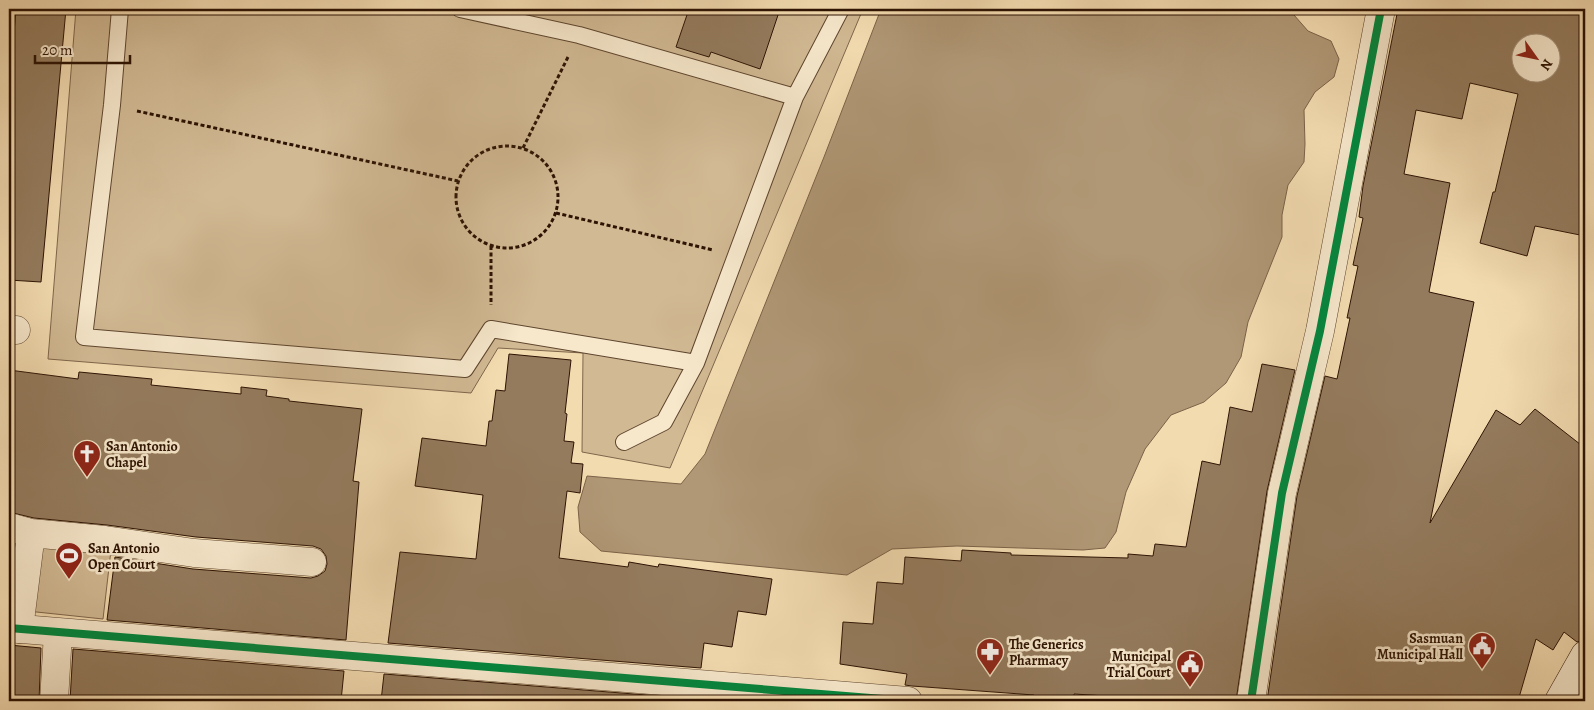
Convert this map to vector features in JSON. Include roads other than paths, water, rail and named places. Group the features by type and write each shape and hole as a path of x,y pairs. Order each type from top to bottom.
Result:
{"street":[{"path":"1251,701 1282,493 1320,331 1381,9"},
{"path":"312,562 194,553 20,530 14,628 908,701"},
{"path":"54,701 58,633"},
{"path":"1559,701 1585,655"}],"lane":[{"path":"120,9 112,105 84,337 465,369 491,329 696,363"},
{"path":"460,9 579,35 795,97"},
{"path":"624,442 664,422 696,363 795,97 841,9"}],"place":[{"name":"San Antonio Chapel","path":"87,478"},
{"name":"San Antonio Open Court","path":"69,580"},
{"name":"Sasmuan Municipal Hall","path":"1482,670"},
{"name":"The Generics Pharmacy","path":"990,676"},
{"name":"Municipal Trial Court","path":"1190,688"}]}
